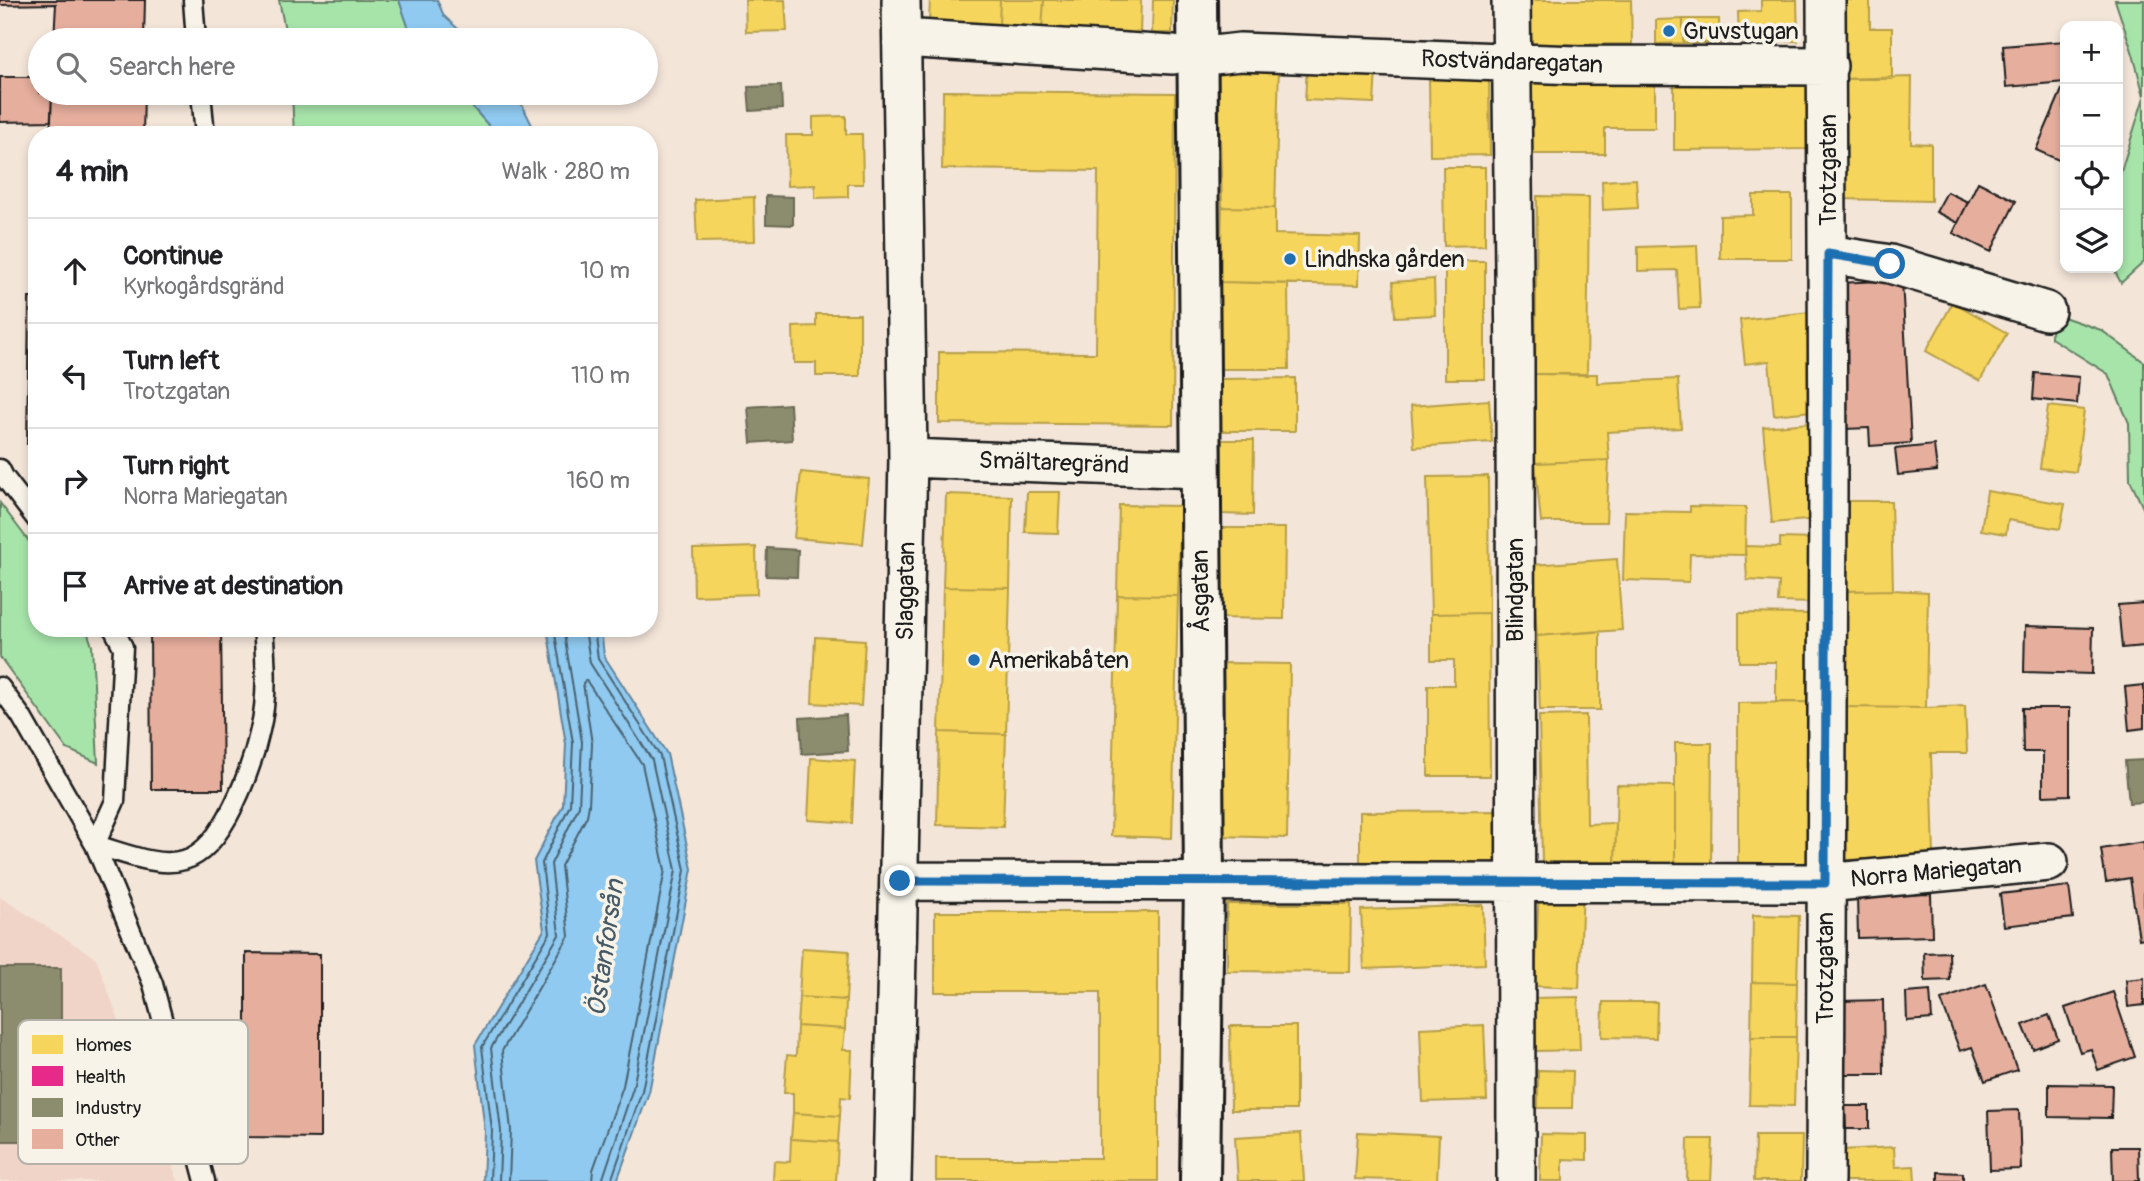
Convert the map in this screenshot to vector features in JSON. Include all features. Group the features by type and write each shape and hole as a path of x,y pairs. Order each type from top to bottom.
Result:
{"street":[{"name":"Slaggatan","path":"892,1181 908,458 901,0"},
{"name":"Åsgatan","path":"1197,0 1185,56 1200,469 1204,881 1200,1181"},
{"name":"Blindgatan","path":"1511,0 1516,1181"},
{"name":"Trotzgatan","path":"1825,1181 1828,254 1826,0"},
{"name":"Rostvändaregatan","path":"902,38 1185,56 1240,52 1512,63 1828,66"},
{"path":"1828,254 1890,264 2046,311"},
{"name":"Smältaregränd","path":"908,458 1200,469"},
{"name":"Norra Mariegatan","path":"900,881 1825,883 2049,862"}],"lane":[{"path":"193,0 195,28"},
{"path":"202,105 204,126"},
{"path":"0,469 28,508"},
{"path":"95,845 116,801 123,647 118,637"},
{"path":"95,845 163,862 187,860 209,844 233,810 261,729 267,665 264,637"},
{"path":"0,687 21,716 95,845 153,984 163,1020"},
{"path":"201,1164 205,1181"}],"shaded area":[{"path":"0,897 96,958 119,1020 18,1020 18,1164 172,1164 178,1181 0,1181"}],"green space":[{"path":"279,0 399,0 409,28 285,28"},
{"path":"2115,0 2144,0 2144,96 2133,54"},
{"path":"2144,97 2144,262 2121,283 2116,273 2123,273 2123,165"},
{"path":"293,105 471,105 489,126 294,126"},
{"path":"2052,313 2101,330 2144,362 2144,510 2130,480 2129,423 2108,374 2051,338"},
{"path":"0,503 28,540 28,637 89,637 92,646 98,763 67,749 0,657"}],"water":[{"path":"399,0 437,0 444,16 457,28 409,28"},
{"path":"471,105 522,105 532,126 489,126"},
{"name":"Östanforsån","path":"548,637 602,637 604,656 667,754 692,869 649,1092 617,1181 483,1181 485,1132 475,1045 544,930 534,861 563,805 566,744"}],"building: Homes":[{"path":"745,0 785,0 787,31 746,32"},
{"path":"930,0 1000,0 999,25 929,21"},
{"path":"1000,0 1044,0 1042,29 999,25"},
{"path":"1044,0 1141,0 1140,35 1042,29"},
{"path":"1153,0 1173,0 1172,33 1152,33"},
{"path":"1525,0 1631,0 1632,44 1525,45"},
{"path":"1761,0 1797,0 1798,41 1739,42 1738,12 1761,11"},
{"path":"1838,0 1870,0 1870,28 1892,28 1892,79 1838,79"},
{"name":"Gruvstugan","path":"1683,19 1683,43 1656,44 1656,20"},
{"path":"1683,19 1719,19 1720,43 1683,43"},
{"name":"Lindhska gården","path":"1218,66 1279,66 1275,208 1222,207"},
{"path":"1307,67 1376,70 1374,103 1305,100"},
{"path":"1489,75 1490,155 1430,156 1429,76"},
{"path":"1811,76 1811,149 1674,150 1674,77"},
{"path":"1912,77 1911,143 1931,144 1931,201 1839,199 1838,79"},
{"path":"1532,78 1655,78 1655,128 1605,128 1605,154 1532,154"},
{"path":"943,91 1175,93 1173,425 939,423 939,352 1096,353 1098,171 942,169"},
{"path":"846,116 846,134 862,134 863,184 848,184 848,197 815,198 815,185 787,186 786,135 813,135 813,117"},
{"path":"1443,167 1485,167 1485,245 1444,246"},
{"path":"1636,179 1638,208 1603,210 1602,181"},
{"path":"1753,195 1792,195 1792,259 1720,259 1720,216 1753,215"},
{"path":"1537,196 1589,197 1587,375 1535,374"},
{"path":"754,197 755,241 697,242 695,200"},
{"name":"Lindhska gården","path":"1222,207 1275,208 1275,234 1360,236 1359,285 1220,282"},
{"path":"1697,245 1700,308 1679,309 1677,270 1638,271 1638,247"},
{"path":"1445,261 1485,261 1485,379 1445,379"},
{"path":"1434,279 1435,315 1395,317 1393,282"},
{"path":"1220,282 1288,284 1289,369 1219,369"},
{"path":"1953,302 2007,333 1980,381 1926,351"},
{"path":"1818,311 1821,410 1774,415 1769,361 1745,364 1740,320"},
{"path":"816,314 860,314 860,376 816,376 816,363 794,363 793,327 816,326"},
{"path":"1535,374 1597,374 1597,383 1678,379 1681,428 1607,432 1609,460 1535,463"},
{"path":"1295,378 1295,431 1220,431 1219,379"},
{"path":"1489,400 1492,442 1414,447 1411,406"},
{"path":"2048,406 2084,410 2076,472 2040,468"},
{"path":"1809,423 1819,519 1772,523 1763,427"},
{"path":"1222,440 1254,440 1253,515 1221,514"},
{"path":"1609,460 1606,522 1541,522 1535,463"},
{"path":"801,472 869,479 863,544 794,538"},
{"path":"1488,476 1489,613 1431,614 1427,477"},
{"path":"1987,491 2065,504 2060,529 2008,520 2006,534 1981,530"},
{"path":"1027,492 1060,492 1058,533 1025,532"},
{"name":"Amerikabåten","path":"946,494 1012,496 1010,588 943,587"},
{"path":"1843,501 1891,501 1893,590 1845,591"},
{"path":"1119,505 1181,506 1178,596 1117,595"},
{"path":"1690,506 1746,507 1745,555 1690,554 1689,582 1623,580 1625,511 1690,512"},
{"path":"1220,528 1285,528 1284,619 1219,618"},
{"path":"1780,538 1818,539 1816,603 1778,602 1779,582 1747,580 1745,546 1780,547"},
{"path":"756,547 757,594 694,596 693,549"},
{"path":"1617,559 1622,630 1537,636 1532,565"},
{"name":"Amerikabåten","path":"943,587 1010,588 1006,734 939,732"},
{"path":"1845,591 1928,592 1926,708 1843,707"},
{"path":"1117,595 1178,596 1172,838 1111,836"},
{"path":"1489,613 1490,776 1428,776 1428,685 1454,685 1454,660 1431,660 1431,614"},
{"path":"1739,613 1814,614 1814,702 1776,702 1776,662 1739,662"},
{"path":"1600,631 1600,710 1540,710 1537,636"},
{"path":"815,637 865,640 861,706 812,703"},
{"path":"1222,663 1290,664 1287,838 1219,836"},
{"path":"1814,702 1815,867 1738,867 1738,703"},
{"path":"1965,706 1967,753 1931,753 1934,857 1845,860 1843,707"},
{"path":"1586,715 1587,824 1616,823 1615,862 1542,863 1539,716"},
{"name":"Amerikabåten","path":"939,732 1006,734 1003,827 937,825"},
{"path":"1675,743 1712,743 1711,869 1675,869"},
{"path":"811,758 855,761 852,823 808,820"},
{"path":"1617,785 1675,786 1675,869 1615,869"},
{"path":"1504,811 1505,867 1360,868 1360,812"},
{"path":"1539,886 1583,888 1579,988 1535,986"},
{"path":"1227,904 1351,904 1350,972 1227,971"},
{"path":"1483,905 1485,964 1364,969 1361,910"},
{"path":"935,912 1158,912 1158,1181 936,1181 936,1158 1100,1158 1100,992 935,992"},
{"path":"1753,915 1799,916 1797,983 1752,982"},
{"path":"802,948 849,951 846,1000 799,997"},
{"path":"1752,982 1797,983 1796,1037 1751,1037"},
{"path":"799,997 846,1000 845,1029 797,1026"},
{"path":"1578,997 1580,1050 1536,1051 1534,998"},
{"path":"1603,1002 1657,1002 1656,1038 1602,1037"},
{"path":"1484,1025 1487,1100 1423,1102 1420,1028"},
{"path":"797,1026 845,1029 843,1050 852,1050 850,1098 841,1097 840,1116 793,1113 793,1093 784,1093 787,1055 796,1056"},
{"path":"1230,1026 1296,1026 1296,1110 1231,1110"},
{"path":"1751,1037 1796,1037 1794,1106 1749,1105"},
{"path":"1538,1070 1573,1071 1572,1108 1538,1108"},
{"path":"793,1113 840,1116 838,1142 791,1139"},
{"path":"1358,1132 1439,1136 1437,1181 1355,1179"},
{"path":"1301,1133 1304,1181 1238,1181 1235,1137"},
{"path":"1541,1134 1587,1135 1587,1160 1563,1159 1563,1181 1540,1181"},
{"path":"1755,1136 1802,1136 1801,1181 1754,1181"},
{"path":"791,1139 838,1142 836,1181 773,1181 774,1161 790,1162"},
{"path":"1688,1139 1713,1139 1711,1181 1687,1181"},
{"path":"1894,1147 1895,1167 1914,1166 1915,1181 1843,1181 1842,1150"}],"building: Industry":[{"path":"781,86 782,109 750,111 748,87"},
{"path":"766,196 793,197 793,225 766,224"},
{"path":"790,404 792,440 751,443 748,407"},
{"path":"767,548 798,550 797,577 766,576"},
{"path":"846,715 848,751 802,754 800,718"},
{"path":"2144,760 2144,802 2129,803 2125,761"},
{"path":"0,968 61,968 61,1020 18,1020 18,1141 0,1141"}],"building: Other":[{"path":"0,0 145,0 144,28 55,28 56,4 0,5"},
{"path":"2060,41 2060,82 2006,87 2003,46"},
{"path":"0,77 28,77 28,105 52,105 51,121 0,122"},
{"path":"2060,94 2060,161 2036,150"},
{"path":"51,105 144,105 143,126 50,126"},
{"path":"1978,182 2016,201 1991,252 1953,233"},
{"path":"1947,192 1968,202 1958,223 1936,212"},
{"path":"1902,280 1911,443 1870,446 1869,428 1844,429 1837,283"},
{"path":"28,371 28,444 27,444"},
{"path":"2035,373 2079,377 2077,404 2033,399"},
{"path":"1934,445 1937,471 1898,475 1895,449"},
{"path":"2144,603 2144,646 2122,648 2118,605"},
{"path":"2025,626 2093,628 2092,674 2024,672"},
{"path":"150,637 221,637 223,789 151,789"},
{"path":"2144,685 2144,728 2129,730 2125,687"},
{"path":"2022,708 2070,708 2070,795 2043,796 2043,752 2023,752"},
{"path":"2144,842 2144,938 2139,939 2130,878 2106,882 2101,849"},
{"path":"2069,886 2073,918 2004,926 2000,894"},
{"path":"1931,894 1932,936 1858,938 1857,896"},
{"path":"1949,952 1950,980 1925,981 1924,953"},
{"path":"246,953 320,954 320,1138 248,1137"},
{"path":"2144,978 2144,1005 2128,1007 2126,980"},
{"path":"1986,984 2017,1070 1985,1081 1972,1047 1960,1051 1941,1000"},
{"path":"1930,991 1932,1019 1907,1021 1906,993"},
{"path":"2113,992 2135,1057 2098,1070 2091,1049 2080,1052 2065,1008"},
{"path":"1883,1000 1884,1074 1841,1074 1840,1001"},
{"path":"2049,1015 2058,1039 2033,1049 2023,1025"},
{"path":"2049,1084 2112,1085 2111,1118 2049,1117"},
{"path":"1845,1106 1869,1106 1869,1129 1846,1129"},
{"path":"2019,1110 2021,1169 1990,1170 1988,1111"},
{"path":"2112,1147 2138,1147 2139,1181 2113,1181"},
{"path":"1938,1172 1963,1173 1963,1181 1938,1181"}],"place":[{"name":"Gruvstugan","path":"1669,31"},
{"name":"Lindhska gården","path":"1290,259"},
{"name":"Amerikabåten","path":"974,660"}],"route":[{"path":"900,881 1825,883 1828,254 1890,264"}]}
